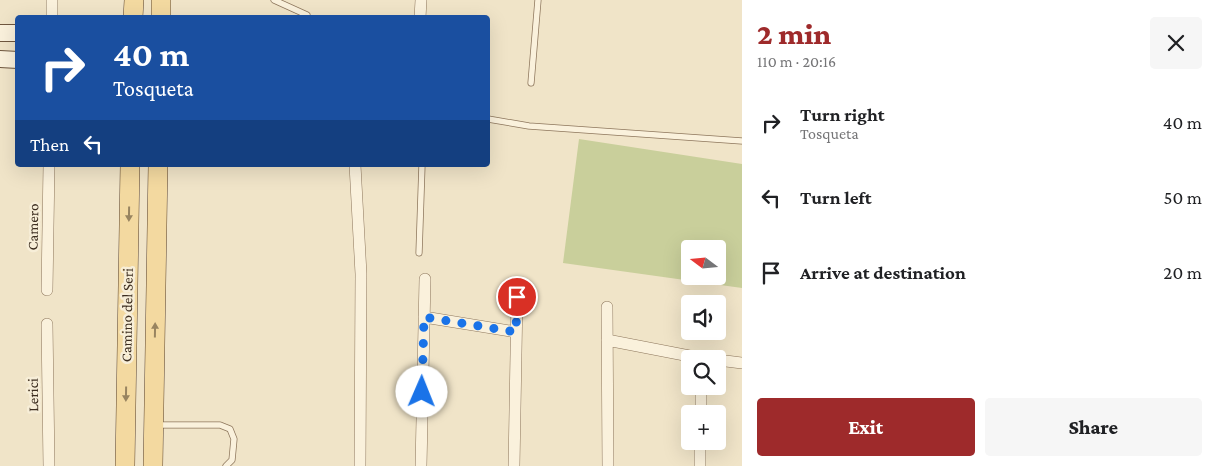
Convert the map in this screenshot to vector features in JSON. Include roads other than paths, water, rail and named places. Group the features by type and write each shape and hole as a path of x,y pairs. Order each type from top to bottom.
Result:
{"main road":[{"path":"134,0 134,15"},
{"path":"161,0 161,15"},
{"path":"0,33 15,33"},
{"path":"0,59 15,60"},
{"name":"Camino del Seri","path":"125,466 130,167"},
{"name":"Camino del Seri","path":"153,466 158,167"},
{"path":"125,444 147,466"}],"street":[{"path":"52,0 52,15"},
{"path":"420,0 420,15"},
{"name":"Camero","path":"46,290 49,167"},
{"path":"355,167 361,274 360,466"},
{"path":"421,466 425,279"},
{"path":"514,466 517,297"},
{"path":"607,307 608,466"},
{"path":"424,317 516,332"},
{"name":"Lerici","path":"47,324 49,466"},
{"path":"607,340 681,354"},
{"path":"726,361 742,363"},
{"path":"700,450 700,466"}],"lane":[{"path":"274,0 307,15"},
{"path":"531,83 538,0"},
{"path":"490,119 529,126 742,141"},
{"path":"419,253 422,167"},
{"path":"154,425 220,425 230,429 234,439 232,460 226,466"}]}
